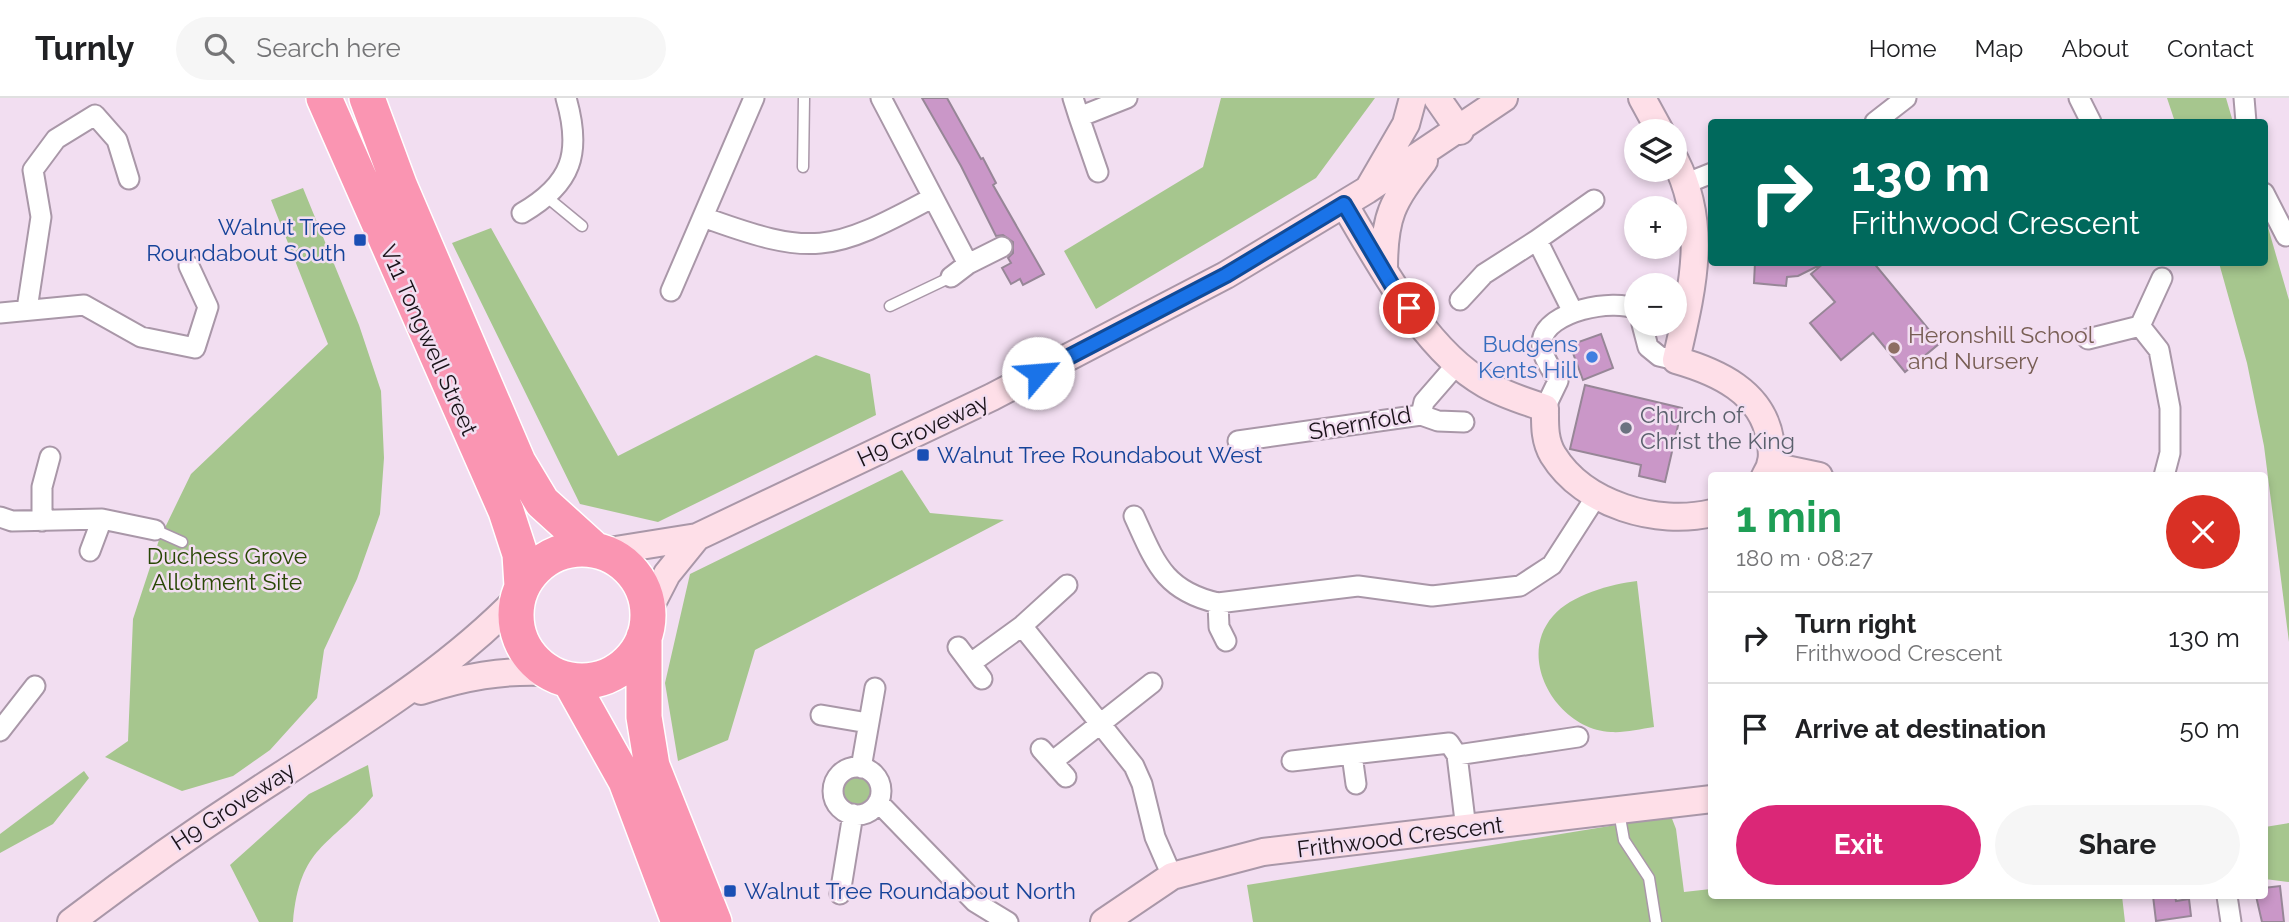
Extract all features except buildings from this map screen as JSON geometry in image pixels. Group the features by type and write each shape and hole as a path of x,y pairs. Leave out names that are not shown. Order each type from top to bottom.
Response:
{"highway":[{"name":"V11 Tongwell Street","path":"324,98 506,511 520,554 520,592"},
{"name":"V11 Tongwell Street","path":"367,98 400,187 518,463 542,502 599,551"},
{"path":"639,774 645,717 646,624 641,586 625,565 599,551 566,551 540,564 520,592 515,619 520,639 531,657 558,676 639,774 661,829 715,922"},
{"path":"558,676 593,680 615,673 633,658 646,624"},
{"path":"661,829 679,922"}],"street":[{"path":"522,213 548,198 570,163 573,124 566,98"},
{"path":"671,291 754,98"},
{"path":"881,98 968,264"},
{"path":"1073,98 1098,172"},
{"path":"1079,117 1127,98"},
{"path":"1367,191 1406,124 1413,98"},
{"path":"1437,98 1460,131"},
{"name":"H9 Groveway","path":"599,551 697,537 992,397 1226,275 1367,191 1460,131 1504,98"},
{"path":"1642,98 1653,119"},
{"path":"1879,119 1906,98"},
{"path":"2079,98 2090,119"},
{"path":"2244,98 2246,119"},
{"path":"27,309 41,217 33,170 55,139 95,115 117,139 129,180"},
{"path":"1384,270 1384,231 1396,197 1436,146"},
{"path":"1687,171 1708,173"},
{"path":"1676,360 1690,304 1695,262 1694,221 1684,182"},
{"path":"703,217 780,243 836,243 865,233 932,198"},
{"path":"1460,300 1483,274 1594,200"},
{"path":"2268,201 2288,240"},
{"path":"1344,204 1393,287 1457,364 1485,384 1545,408"},
{"path":"1537,240 1573,312"},
{"path":"951,278 968,264 1002,247"},
{"path":"0,313 84,305 141,337 195,348 208,307 189,265"},
{"path":"2140,326 2162,278"},
{"path":"1624,303 1573,312 1547,329 1542,341 1544,354 1558,381 1545,408 1545,432 1552,453 1569,476 1597,495 1630,510 1666,516 1693,517 1708,514"},
{"path":"2088,339 2140,326"},
{"path":"2140,326 2159,350 2171,408 2170,453 2165,472"},
{"path":"1645,336 1648,347 1659,356 1709,369 1737,386 1758,407 1768,424 1768,471"},
{"name":"Shernfold","path":"1238,441 1421,415 1424,402 1457,364"},
{"path":"1421,415 1438,421 1464,422"},
{"path":"42,521 42,487 50,457"},
{"path":"1134,516 1172,584 1200,599 1218,603 1358,586 1432,596 1520,586 1552,565 1597,495"},
{"path":"0,517 12,521 102,519 155,530"},
{"path":"90,551 102,519"},
{"name":"H9 Groveway","path":"646,624 667,574 697,537"},
{"path":"958,647 976,671 1067,585"},
{"name":"H9 Groveway","path":"71,922 164,852 401,698 478,639 520,592"},
{"path":"1218,603 1219,627 1226,641"},
{"path":"1022,626 1134,766 1142,784 1155,837 1172,876"},
{"name":"H9 Groveway","path":"401,698 496,672 558,676"},
{"path":"1066,777 1047,755 1101,726 1152,683"},
{"path":"0,731 35,685"},
{"path":"861,768 875,688"},
{"path":"821,715 868,723"},
{"path":"1457,755 1551,731 1578,737"},
{"path":"1292,761 1448,743 1457,755 1466,829"},
{"path":"1352,755 1356,784"},
{"path":"861,768 878,780 878,802 975,902 1008,922"},
{"path":"861,768 840,774 833,787 835,802 853,814 867,812 878,802"},
{"name":"Frithwood Crescent","path":"1104,922 1172,876 1263,852 1708,800"},
{"path":"840,894 853,814"},
{"path":"2227,899 2231,922"}],"lane":[{"path":"803,167 804,98"},
{"path":"548,198 582,226"},
{"path":"890,306 951,278"},
{"path":"155,530 183,542"},
{"path":"1619,811 1624,840 1649,878 1656,922"}],"green space":[{"path":"1221,98 1375,98 1316,178 1096,309 1064,251 1203,167"},
{"path":"2167,98 2226,98 2232,119 2174,119"},
{"name":"Duchess Grove Allotment Site","path":"303,188 359,325 381,391 384,458 380,514 357,579 324,650 317,698 270,750 233,776 182,791 105,757 128,741 133,619 159,540 191,474 328,344 271,200"},
{"path":"2268,227 2289,300 2289,642 2268,472 2247,363 2220,266 2268,266"},
{"path":"491,228 618,456 816,355 870,374 876,415 658,522 580,504 452,243"},
{"path":"902,470 930,513 1004,520 755,650 728,740 678,761 665,683 690,574"},
{"path":"1637,581 1654,727 1616,732 1592,728 1574,719 1559,706 1548,689 1541,671 1539,652 1542,633 1553,616 1570,602 1604,588"},
{"path":"368,765 373,796 310,862 302,877 293,922 259,922 230,865 309,794"},
{"path":"84,771 89,778 53,824 0,853 0,834"},
{"path":"856,775 867,780 872,791 867,802 856,807 845,802 840,791 845,780"},
{"path":"1671,816 1676,829 1684,892 1708,889 1708,899 2122,899 2125,922 1253,922 1247,885"},
{"path":"2289,823 2289,882 2268,879 2268,826"}],"place":[{"name":"Walnut Tree Roundabout South","path":"360,240"},
{"name":"Heronshill School and Nursery","path":"1894,348"},
{"name":"Budgens Kents Hill","path":"1592,357"},
{"name":"Church of Christ the King","path":"1626,428"},
{"name":"Walnut Tree Roundabout West","path":"923,455"},
{"name":"Walnut Tree Roundabout North","path":"730,891"}],"route":[{"path":"1038,373 1226,275 1344,204 1393,287 1409,308"}]}
